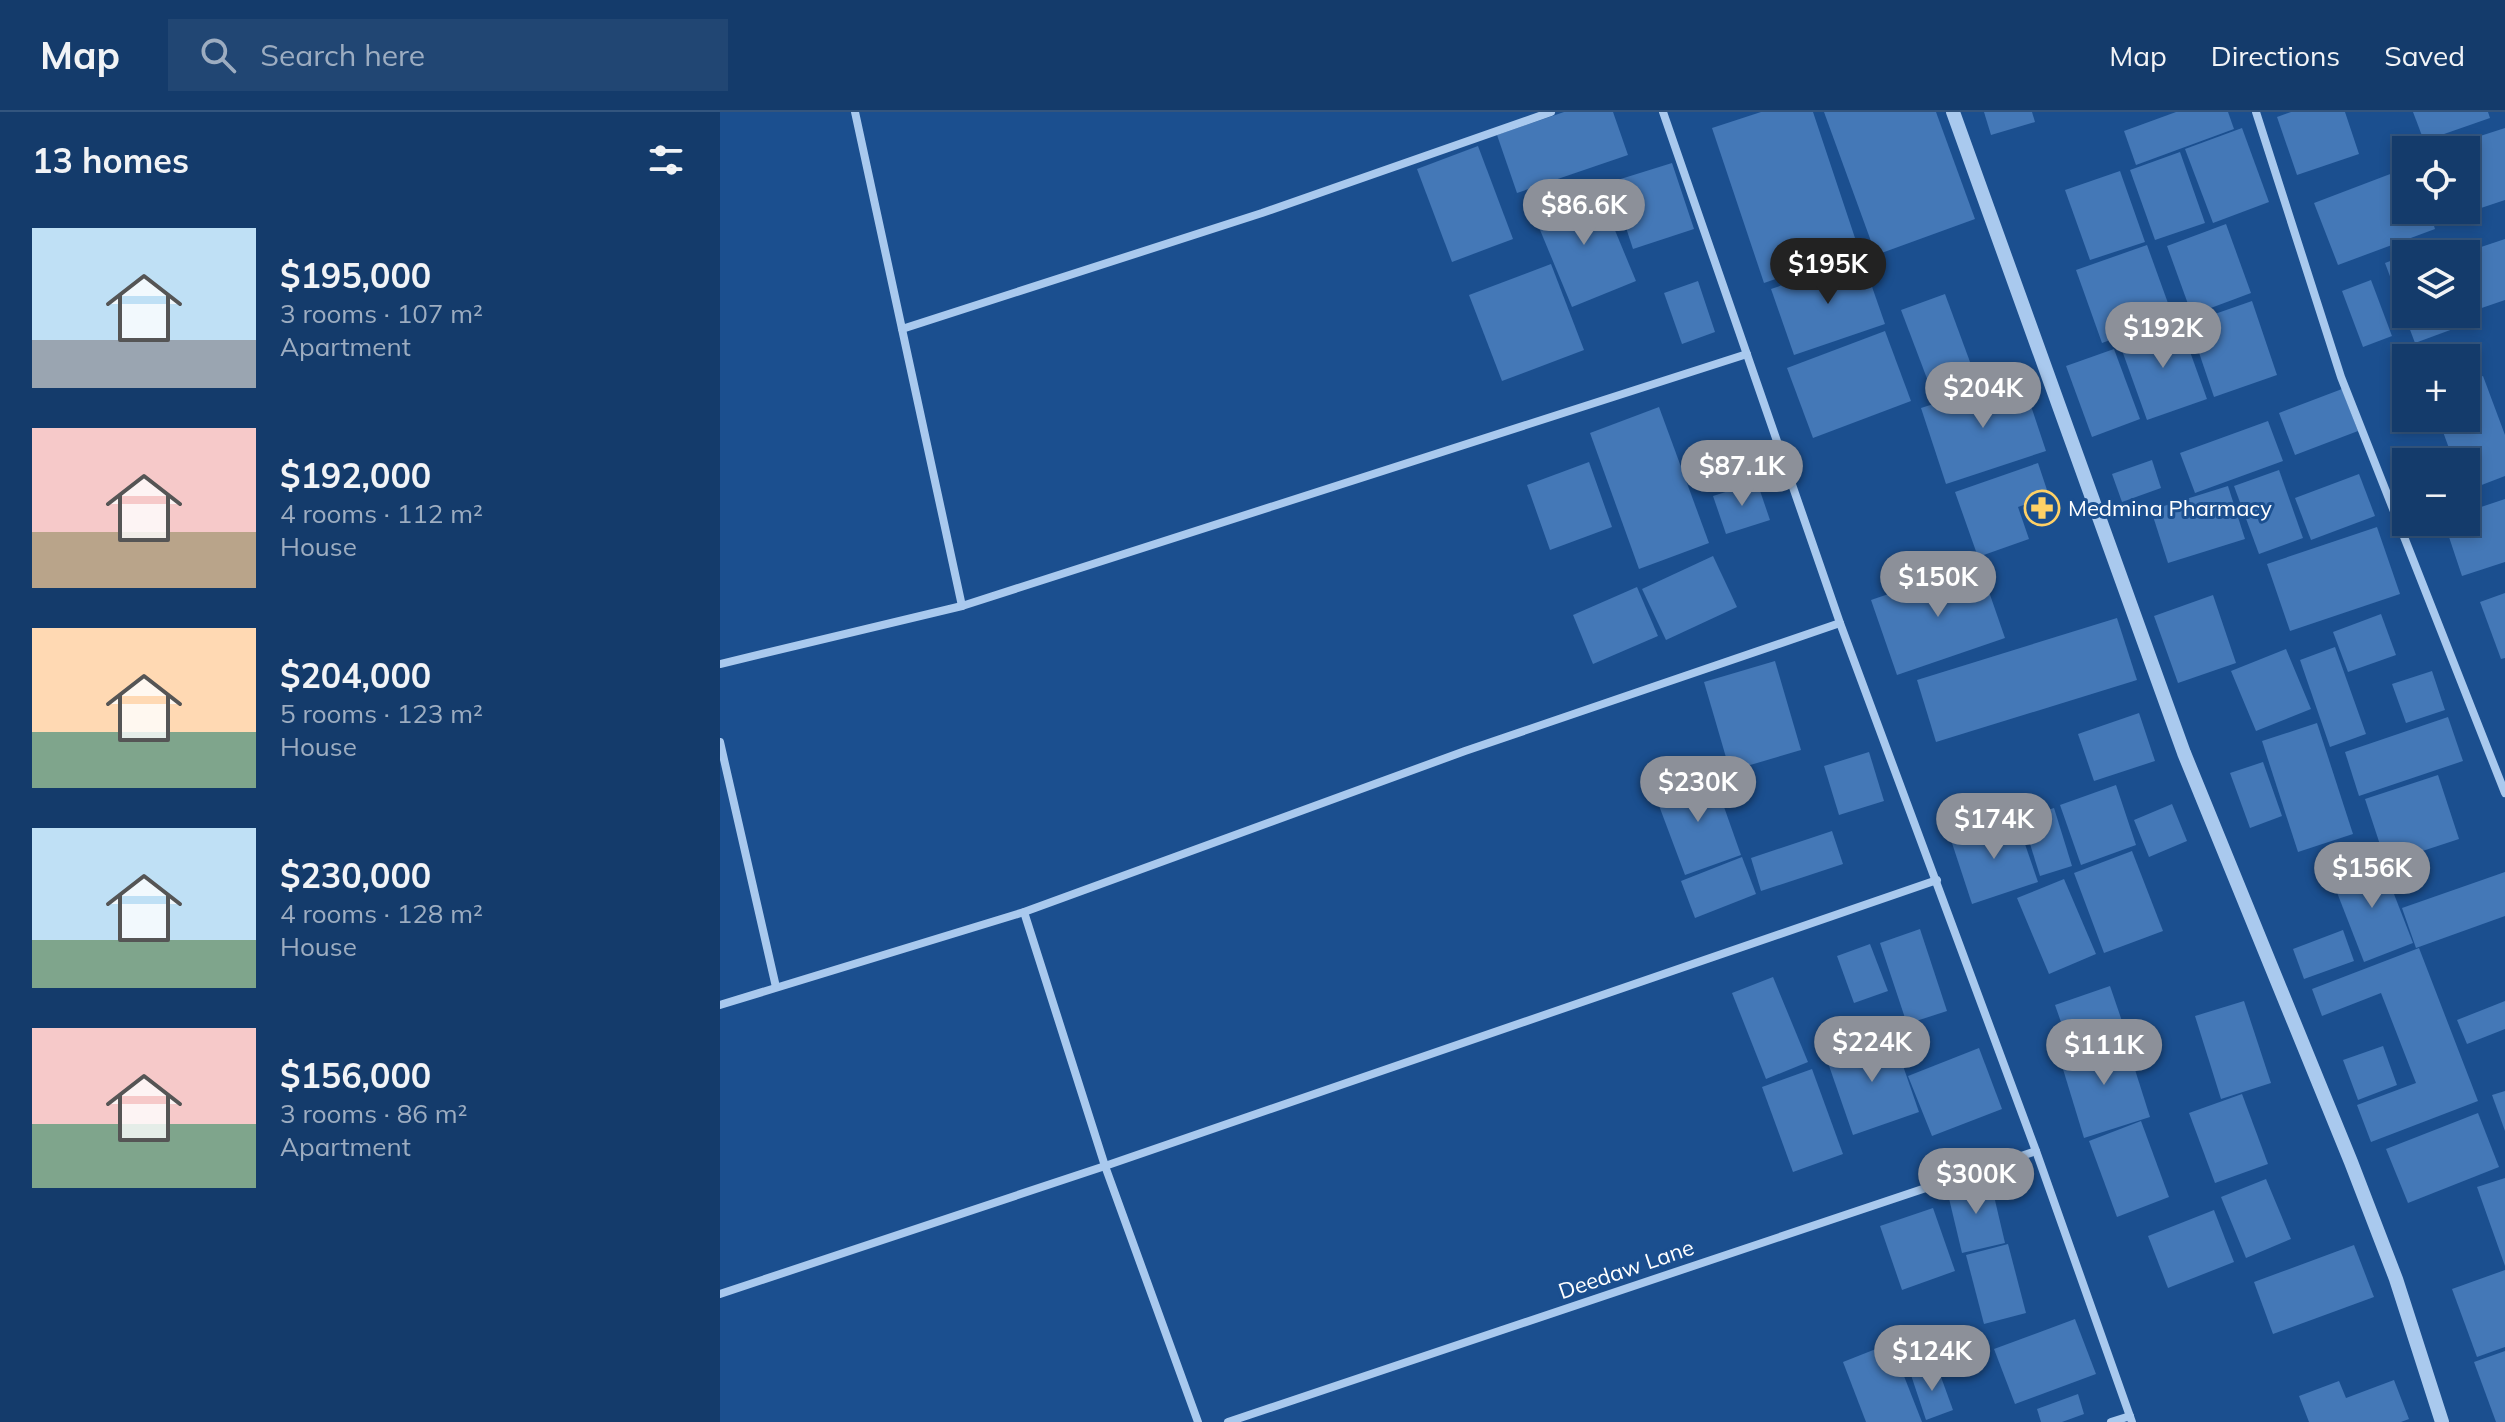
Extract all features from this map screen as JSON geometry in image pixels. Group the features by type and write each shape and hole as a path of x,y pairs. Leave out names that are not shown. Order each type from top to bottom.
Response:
{"street":[{"path":"855,112 962,606"},
{"path":"902,329 1262,213 1551,112"},
{"path":"1663,112 1840,623 1937,880 2131,1419 2111,1422"},
{"path":"1953,112 2178,739 2351,1162 2396,1279 2442,1422"},
{"path":"2256,112 2341,377 2505,793"},
{"path":"720,664 962,606 1747,354"},
{"path":"720,1005 1024,912 1465,751 1840,623"},
{"path":"720,742 776,987"},
{"path":"720,1294 1105,1166 1937,880"},
{"path":"1024,912 1105,1166 1198,1422"},
{"name":"Deedaw Lane","path":"1228,1422 2036,1151"}],"building":[{"path":"1564,112 1613,112 1628,155 1517,193 1497,135"},
{"path":"1761,112 1813,112 1859,250 1764,283 1712,128"},
{"path":"1824,112 1936,112 1975,219 1876,255"},
{"path":"1984,112 2032,112 2035,122 1991,135"},
{"path":"2176,112 2228,112 2234,129 2136,165 2124,131"},
{"path":"2291,112 2345,112 2359,154 2297,175 2277,117"},
{"path":"2413,112 2488,112 2490,118 2438,136 2422,136"},
{"path":"2242,128 2269,202 2213,223 2185,149"},
{"path":"2505,128 2505,200 2480,208 2480,136"},
{"path":"1478,146 1513,239 1452,262 1417,169"},
{"path":"2180,152 2205,223 2155,240 2130,170"},
{"path":"1672,163 1694,229 1633,249 1611,182"},
{"path":"2120,171 2145,242 2090,260 2065,190"},
{"path":"2392,173 2392,224 2433,224 2435,229 2405,240 2392,240 2392,245 2338,265 2314,203"},
{"path":"1597,187 1636,281 1572,307 1533,213"},
{"path":"2226,224 2251,293 2192,315 2167,246"},
{"path":"2505,239 2505,300 2480,309 2480,247"},
{"path":"2147,245 2173,317 2102,343 2076,270"},
{"path":"1862,258 1885,324 1794,355 1771,289"},
{"path":"2392,260 2392,282 2385,263"},
{"path":"1551,264 1584,350 1502,381 1469,295"},
{"path":"2371,280 2392,336 2363,347 2342,291"},
{"path":"1698,281 1715,332 1682,344 1664,293"},
{"path":"1945,294 1977,381 1934,397 1901,310"},
{"path":"2252,301 2277,375 2214,397 2189,323"},
{"path":"2179,321 2207,399 2147,420 2119,342"},
{"path":"2409,328 2456,328 2415,343"},
{"path":"1885,331 1911,401 1813,438 1787,368"},
{"path":"2114,349 2140,419 2092,437 2066,366"},
{"path":"2021,376 2046,451 1946,484 1921,408"},
{"path":"2483,376 2505,435 2505,476 2480,486 2480,448 2449,448 2443,432 2480,432 2480,377"},
{"path":"2342,389 2358,431 2295,455 2279,413"},
{"path":"1659,407 1709,543 1639,569 1590,433"},
{"path":"2268,421 2283,461 2195,493 2180,453"},
{"path":"2152,460 2161,488 2122,502 2112,474"},
{"path":"1589,462 1612,527 1550,550 1527,485"},
{"path":"2038,463 2049,496 2018,507 2029,539 1978,557 1955,492"},
{"path":"2279,470 2303,538 2259,554 2234,486"},
{"path":"2359,474 2375,516 2311,540 2295,498"},
{"path":"1757,482 1770,520 1726,534 1713,496"},
{"path":"2228,486 2245,539 2168,563 2151,510"},
{"path":"2505,499 2505,562 2462,576 2449,536 2480,536 2480,507"},
{"path":"2377,527 2400,594 2290,631 2267,564"},
{"path":"1713,556 1737,607 1666,640 1642,589"},
{"path":"1979,563 2005,638 1897,675 1871,600"},
{"path":"1637,587 1658,636 1593,664 1573,615"},
{"path":"2505,593 2505,658 2501,659 2480,602"},
{"path":"2213,595 2236,663 2178,683 2154,616"},
{"path":"2381,614 2396,655 2348,672 2333,632"},
{"path":"2117,618 2137,680 1936,742 1917,680"},
{"path":"2335,647 2366,734 2330,747 2300,660"},
{"path":"2286,649 2311,709 2256,731 2231,671"},
{"path":"1775,661 1801,750 1730,771 1704,682"},
{"path":"2432,671 2445,710 2406,723 2392,684"},
{"path":"2139,713 2155,761 2094,781 2078,734"},
{"path":"2448,717 2463,761 2359,796 2345,752"},
{"path":"2317,723 2353,834 2298,852 2262,741"},
{"path":"1869,752 1884,801 1839,815 1824,766"},
{"path":"2263,762 2282,816 2250,828 2230,773"},
{"path":"1712,773 1741,855 1685,875 1655,795"},
{"path":"2438,775 2459,839 2386,863 2365,799"},
{"path":"2116,785 2136,845 2081,865 2060,805"},
{"path":"2172,804 2187,841 2149,857 2134,820"},
{"path":"2054,808 2072,866 2040,876 2022,818"},
{"path":"2016,818 2038,882 1972,904 1951,840"},
{"path":"1832,831 1843,864 1761,891 1751,858"},
{"path":"2132,851 2163,931 2104,953 2074,873"},
{"path":"1742,857 1756,894 1695,918 1681,881"},
{"path":"2380,858 2413,943 2364,962 2331,877"},
{"path":"2505,872 2505,916 2416,948 2402,908"},
{"path":"2064,879 2096,954 2049,974 2017,898"},
{"path":"1920,929 1947,1011 1907,1024 1880,943"},
{"path":"2343,930 2354,961 2304,979 2293,949"},
{"path":"1870,944 1888,991 1854,1003 1837,956"},
{"path":"2419,948 2478,1101 2371,1142 2357,1105 2416,1083 2381,993 2322,1016 2312,989"},
{"path":"1773,977 1808,1062 1766,1079 1732,993"},
{"path":"2110,986 2124,1027 2069,1045 2055,1005"},
{"path":"2244,1001 2271,1083 2221,1099 2195,1016"},
{"path":"2505,1001 2505,1029 2467,1044 2457,1020"},
{"path":"1892,1034 1919,1112 1853,1135 1826,1057"},
{"path":"2124,1035 2150,1117 2084,1138 2059,1056"},
{"path":"2383,1046 2397,1085 2358,1100 2343,1060"},
{"path":"1979,1048 2002,1109 1932,1136 1908,1076"},
{"path":"1812,1069 1843,1154 1793,1172 1762,1087"},
{"path":"2505,1091 2505,1131 2492,1095"},
{"path":"2242,1094 2268,1164 2215,1183 2189,1113"},
{"path":"2478,1113 2499,1167 2408,1203 2386,1149"},
{"path":"2141,1121 2169,1197 2117,1217 2089,1141"},
{"path":"2505,1178 2505,1266 2477,1187"},
{"path":"1990,1179 2005,1243 1962,1253 1947,1190"},
{"path":"2266,1179 2291,1239 2246,1258 2221,1197"},
{"path":"1933,1208 1955,1271 1902,1290 1880,1226"},
{"path":"2214,1210 2234,1262 2168,1288 2148,1236"},
{"path":"2008,1244 2026,1313 1984,1324 1966,1255"},
{"path":"2354,1245 2374,1297 2273,1334 2254,1282"},
{"path":"2505,1270 2505,1347 2477,1357 2452,1289"},
{"path":"2075,1319 2096,1374 2015,1404 1994,1349"},
{"path":"1891,1343 1922,1422 1866,1422 1843,1362"},
{"path":"2505,1351 2505,1422 2496,1422 2474,1362"},
{"path":"1937,1366 1953,1410 1926,1420 1911,1375"},
{"path":"2394,1380 2409,1419 2401,1422 2309,1422 2299,1396 2339,1381 2346,1398"},
{"path":"2078,1394 2084,1414 2062,1422 2041,1422 2037,1409"}],"place":[{"name":"Medmina Pharmacy","path":"2042,508"}]}
